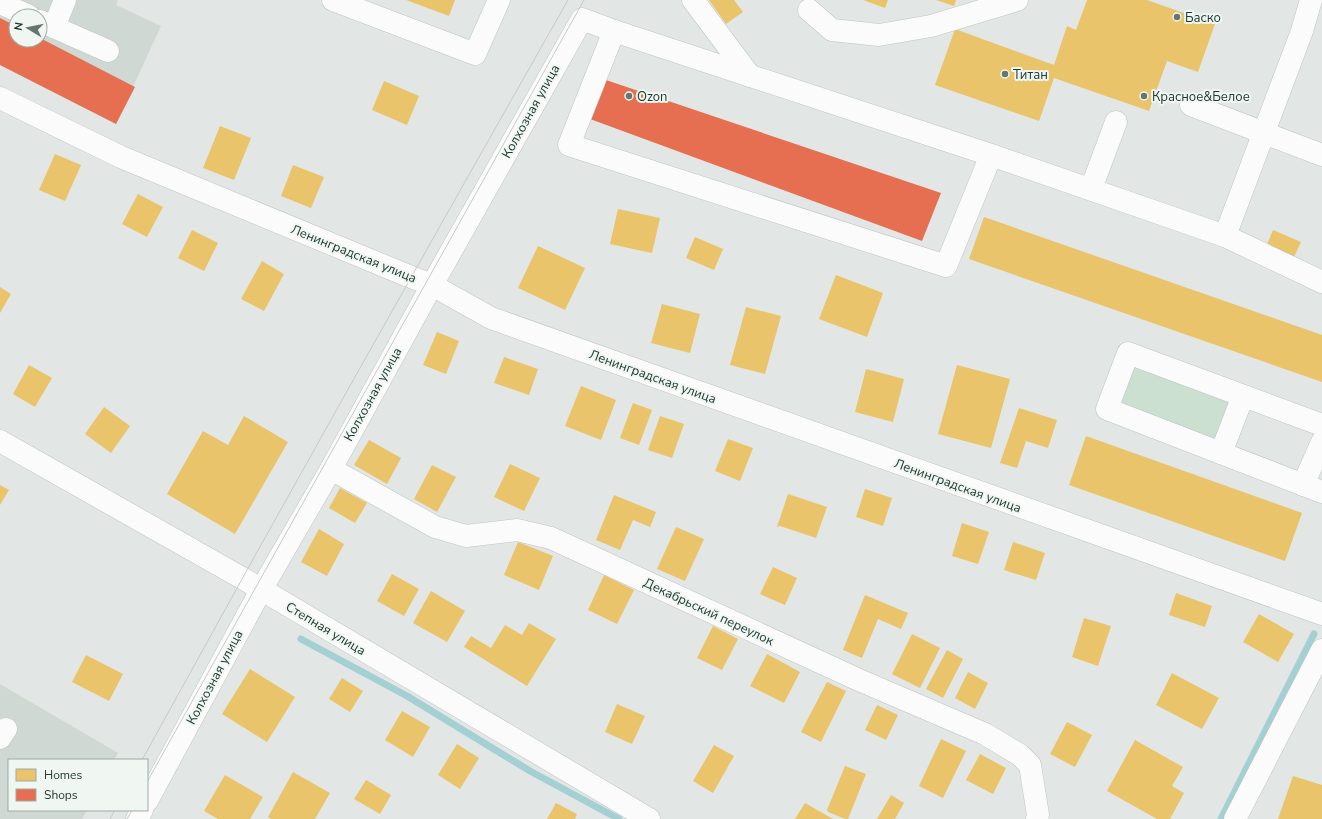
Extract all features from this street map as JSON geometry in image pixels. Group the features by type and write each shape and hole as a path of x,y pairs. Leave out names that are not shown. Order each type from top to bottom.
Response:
{"street":[{"path":"48,23 65,0"},
{"path":"333,0 475,54 499,0"},
{"path":"693,0 750,76"},
{"path":"809,10 832,30 879,35 931,26 1017,0"},
{"path":"1225,236 1302,31 1311,0"},
{"path":"0,3 11,8"},
{"name":"Колхозная улица","path":"148,799 261,590 331,469 432,284 582,19 614,31"},
{"path":"48,24 108,51"},
{"path":"991,155 946,266 569,145 614,31 991,155 1225,236 1322,282"},
{"name":"Ленинградская улица","path":"0,98 121,158 403,274 432,284 491,318 1322,614"},
{"path":"1192,105 1322,155"},
{"path":"1091,189 1116,122"},
{"path":"1322,425 1128,353 1108,409 1312,488 1322,442"},
{"path":"1221,453 1243,396"},
{"name":"Степная улица","path":"0,441 261,590 649,819"},
{"name":"Декабрьский переулок","path":"331,469 435,527 466,536 517,530 551,538 859,680 985,734 1020,754 1030,765 1038,819"},
{"path":"1235,819 1322,650"}],"shaded area":[{"path":"0,0 118,0 116,5 161,26 116,124 0,65"},
{"path":"0,684 118,753 115,759 8,759 8,811 86,811 82,819 0,819"}],"green space":[{"path":"1131,365 1230,402 1216,440 1117,402"}],"building: Homes":[{"path":"406,0 455,0 449,16"},
{"path":"709,0 734,0 743,12 726,24"},
{"path":"863,0 888,0 885,8"},
{"path":"936,0 956,0 954,6"},
{"path":"1087,0 1147,0 1215,24 1198,72 1167,61 1149,111 1054,78 1039,121 935,85 955,29 1054,65 1067,26 1076,30"},
{"path":"384,81 419,96 407,125 372,110"},
{"path":"220,126 251,138 234,180 203,168"},
{"path":"55,154 81,165 65,201 39,190"},
{"path":"293,165 324,177 311,208 281,196"},
{"path":"138,194 163,207 147,237 122,224"},
{"path":"618,209 660,218 652,253 610,244"},
{"path":"984,217 1322,335 1322,382 969,259"},
{"path":"192,230 218,243 204,271 178,258"},
{"path":"1273,230 1301,242 1293,259 1266,247"},
{"path":"695,237 723,249 714,270 686,258"},
{"path":"538,246 585,268 565,310 518,288"},
{"path":"262,261 284,274 264,311 241,299"},
{"path":"836,275 883,293 867,337 819,319"},
{"path":"0,287 11,294 0,313"},
{"path":"662,304 700,314 690,353 651,343"},
{"path":"746,307 781,316 765,374 730,365"},
{"path":"437,332 459,341 446,374 423,365"},
{"path":"504,357 538,369 529,395 494,383"},
{"path":"29,365 52,378 35,407 13,394"},
{"path":"957,365 1010,379 991,448 938,434"},
{"path":"866,369 904,379 893,422 855,412"},
{"path":"581,386 616,400 601,440 565,426"},
{"path":"633,403 652,410 639,445 620,438"},
{"path":"104,407 130,426 111,453 85,434"},
{"path":"1019,408 1057,420 1048,448 1026,441 1017,468 1000,463"},
{"path":"244,416 288,442 235,534 167,494 203,431 228,445"},
{"path":"660,416 684,424 672,458 648,450"},
{"path":"1086,436 1302,513 1285,561 1069,485"},
{"path":"728,439 753,448 740,481 715,471"},
{"path":"369,440 401,458 387,484 354,465"},
{"path":"510,464 540,478 524,511 494,497"},
{"path":"432,465 456,477 437,512 414,499"},
{"path":"0,485 9,490 0,505"},
{"path":"340,488 367,503 355,523 329,508"},
{"path":"865,489 892,498 883,526 856,517"},
{"path":"788,494 827,507 816,538 780,526 777,527"},
{"path":"614,495 656,512 650,527 633,520 620,550 596,540"},
{"path":"962,523 989,532 978,564 952,556"},
{"path":"676,527 704,539 685,581 657,569"},
{"path":"319,529 344,544 327,576 301,562"},
{"path":"518,542 553,556 539,590 504,575"},
{"path":"1013,542 1045,553 1036,580 1004,570"},
{"path":"773,567 797,578 785,605 760,594"},
{"path":"392,574 419,589 404,616 377,601"},
{"path":"604,575 634,590 617,624 588,610"},
{"path":"431,591 465,611 447,642 413,623"},
{"path":"1176,593 1212,606 1205,627 1169,615"},
{"path":"865,595 908,613 901,629 878,619 862,658 843,650"},
{"path":"1259,614 1294,634 1278,662 1243,642"},
{"path":"1084,618 1111,626 1098,666 1072,657"},
{"path":"529,623 556,639 527,686 464,647 471,636 491,648 505,625 522,635"},
{"path":"713,626 738,639 722,670 697,658"},
{"path":"912,634 940,648 920,688 892,674"},
{"path":"947,650 963,659 943,698 926,689"},
{"path":"767,654 800,672 784,703 750,686"},
{"path":"86,655 123,674 109,701 72,682"},
{"path":"250,669 295,697 267,742 222,714"},
{"path":"968,672 988,683 975,709 955,698"},
{"path":"1172,673 1219,698 1202,729 1156,705"},
{"path":"342,678 363,691 350,712 329,699"},
{"path":"827,682 846,691 821,742 801,732"},
{"path":"617,704 645,716 632,744 605,732"},
{"path":"877,705 898,715 886,740 865,730"},
{"path":"402,711 430,727 413,757 385,740"},
{"path":"1067,722 1092,735 1075,767 1050,754"},
{"path":"941,739 966,751 943,798 919,786"},
{"path":"1135,740 1183,767 1172,786 1184,793 1170,819 1157,819 1107,791"},
{"path":"457,744 479,758 460,789 438,775"},
{"path":"714,745 734,756 713,793 693,781"},
{"path":"980,754 1006,768 993,794 966,780"},
{"path":"845,766 866,774 848,819 828,812 827,810"},
{"path":"293,772 330,793 315,819 271,819 268,817"},
{"path":"225,775 263,797 250,819 218,819 204,811"},
{"path":"1293,776 1322,785 1322,819 1278,819"},
{"path":"366,780 391,795 380,814 354,799"},
{"path":"891,795 904,803 895,819 877,819"},
{"path":"556,803 577,814 575,819 547,819"},
{"path":"805,803 833,819 795,819"}],"building: Shops":[{"path":"0,18 8,22 8,48 48,48 48,42 135,87 116,124 0,65"},
{"path":"603,79 941,193 922,241 590,119"}],"waterway":[{"path":"1221,819 1314,634"},
{"path":"301,639 407,696 530,771 619,819"}],"tram line":[{"path":"143,759 354,379 568,0"},
{"path":"148,780 584,0"},
{"path":"110,819 114,811"},
{"path":"127,819 131,811"}],"place":[{"name":"Баско","path":"1177,17"},
{"name":"Титан","path":"1005,74"},
{"name":"Ozon","path":"629,96"},
{"name":"Красное&Белое","path":"1144,96"}]}
